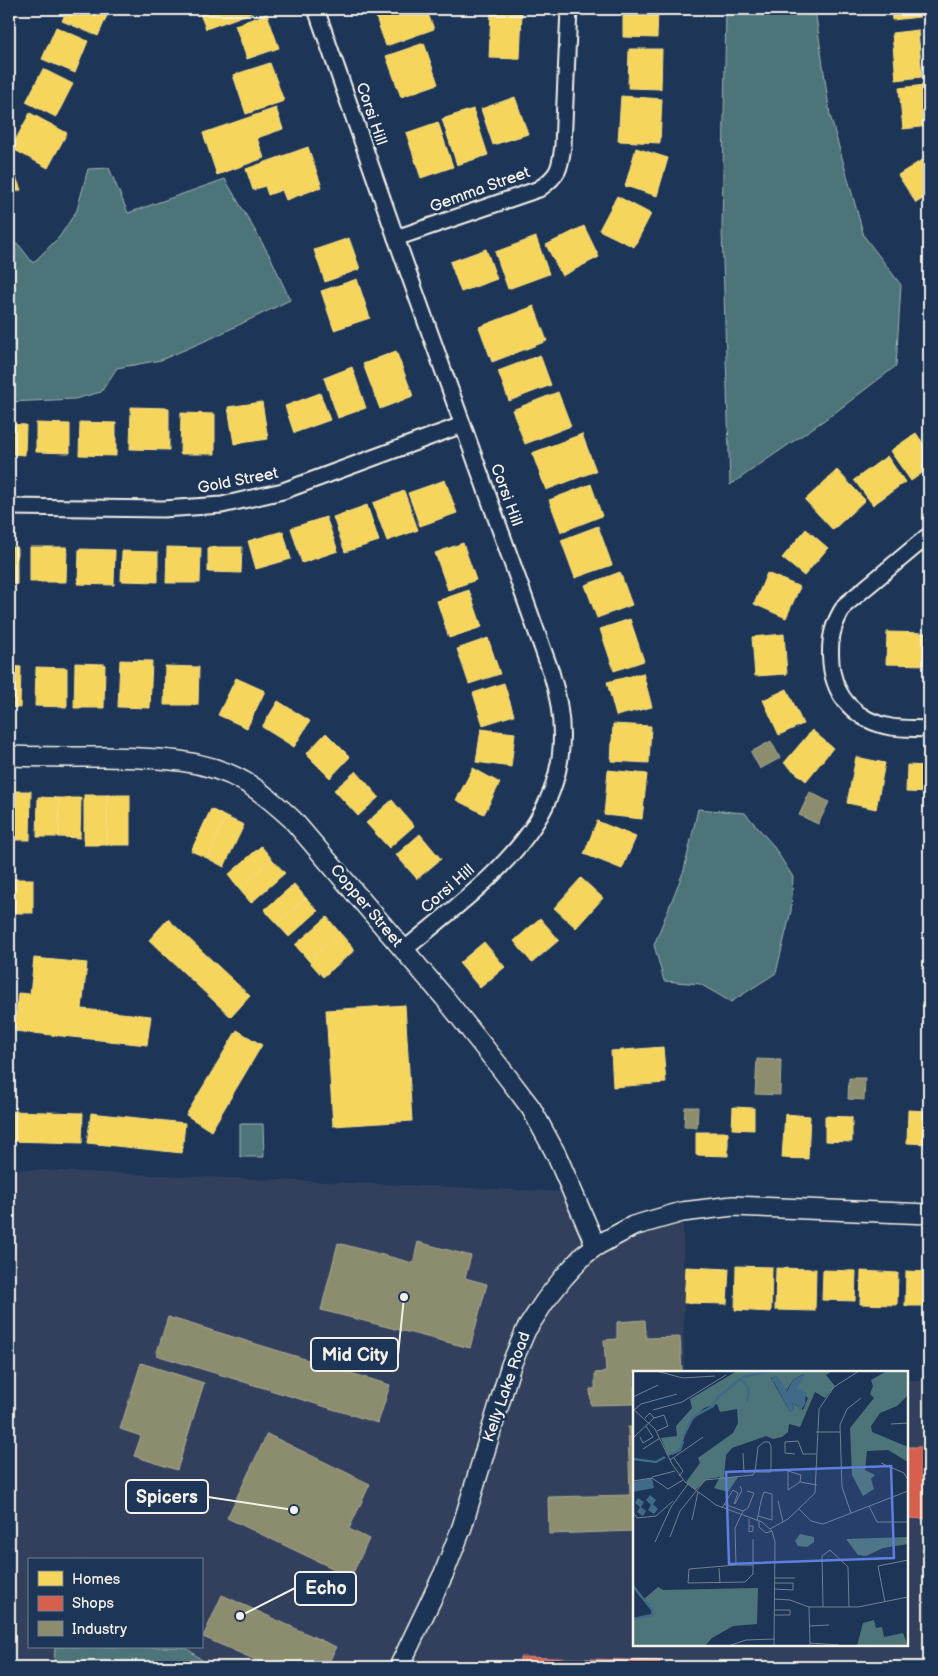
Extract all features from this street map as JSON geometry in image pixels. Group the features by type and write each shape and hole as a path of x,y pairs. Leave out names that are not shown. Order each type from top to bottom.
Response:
{"street":[{"name":"Corsi Hill","path":"316,9 462,425 552,672 560,708 562,744 556,777 550,796 529,834 499,869 404,950"},
{"name":"Gemma Street","path":"396,238 539,189 551,180 560,167 563,146 569,9"},
{"name":"Gold Street","path":"9,508 163,509 222,505 283,492 462,425"},
{"path":"929,535 845,605 836,618 830,650 832,671 837,690 844,702 856,713 869,720 892,727 929,729"},
{"name":"Copper Street","path":"9,756 165,759 189,762 217,770 244,782 280,808 292,819 404,950 531,1108 556,1154 596,1246"},
{"name":"Kelly Lake Road","path":"399,1667 444,1573 462,1527 511,1365 526,1330 545,1301 584,1256 596,1246 633,1226 682,1212 733,1206 929,1214"}],"shaded area":[{"path":"9,1169 570,1192 596,1248 683,1213 684,1371 633,1371 633,1646 908,1646 908,1380 929,1381 929,1667 211,1667 186,1648 202,1648 202,1558 61,1557 28,1558 28,1648 55,1648 54,1667 9,1667"}],"green space":[{"path":"726,9 815,9 830,115 864,236 901,285 896,366 833,414 730,485 722,228"},
{"path":"109,168 128,213 225,179 271,258 290,300 212,338 161,360 117,368 101,392 75,399 9,402 9,242 19,245 33,263 60,236 77,210 88,169"},
{"path":"698,809 745,813 772,844 793,877 791,911 776,973 731,1002 700,984 664,981 654,945 684,870"},
{"path":"240,1124 263,1124 264,1157 240,1157"},
{"path":"55,1648 186,1648 211,1667 54,1667"}],"building: Homes":[{"path":"67,9 110,9 98,36 62,21"},
{"path":"198,9 262,9 206,29"},
{"path":"373,9 426,9 434,29 386,46"},
{"path":"623,9 658,9 657,38 623,37"},
{"path":"891,9 919,9 920,17 892,20"},
{"path":"491,11 522,12 520,59 489,58"},
{"path":"267,14 279,48 247,59 235,25"},
{"path":"56,27 88,41 75,73 42,59"},
{"path":"918,30 922,77 896,80 892,33"},
{"path":"424,43 438,84 401,97 386,56"},
{"path":"629,49 662,49 661,89 628,88"},
{"path":"270,63 284,101 246,114 233,75"},
{"path":"43,69 73,84 56,117 26,102"},
{"path":"925,85 929,126 903,129 899,88"},
{"path":"621,96 662,99 660,143 618,141"},
{"path":"515,97 528,134 493,145 481,109"},
{"path":"276,108 283,129 257,138 264,158 217,175 203,133"},
{"path":"473,109 488,155 457,165 442,119"},
{"path":"30,113 67,133 48,168 11,148"},
{"path":"438,122 453,167 421,178 406,133"},
{"path":"308,147 322,187 286,200 282,190 268,195 265,186 253,190 246,169"},
{"path":"636,148 668,158 657,196 625,186"},
{"path":"9,159 21,190 9,194"},
{"path":"922,160 929,171 929,195 916,203 898,175"},
{"path":"617,196 651,214 634,247 599,230"},
{"path":"584,226 599,257 562,276 546,245"},
{"path":"536,237 549,274 508,289 495,252"},
{"path":"349,238 360,269 325,282 314,250"},
{"path":"486,249 497,279 461,292 450,262"},
{"path":"357,279 370,318 334,330 321,291"},
{"path":"534,306 547,341 492,362 479,327"},
{"path":"396,351 413,396 380,409 363,364"},
{"path":"540,355 551,385 509,401 498,371"},
{"path":"352,367 366,408 338,418 324,378"},
{"path":"558,392 571,426 525,444 512,410"},
{"path":"320,393 330,420 294,433 285,406"},
{"path":"262,402 268,439 234,444 228,407"},
{"path":"131,407 169,408 169,450 130,449"},
{"path":"181,413 215,414 215,454 180,454"},
{"path":"80,422 116,423 116,456 79,455"},
{"path":"36,423 70,424 70,453 36,452"},
{"path":"9,424 26,425 25,455 9,454"},
{"path":"916,433 929,452 929,468 911,481 890,451"},
{"path":"582,434 596,471 546,490 532,453"},
{"path":"887,456 905,482 873,505 854,480"},
{"path":"837,470 865,500 833,530 805,500"},
{"path":"445,480 457,513 420,526 408,493"},
{"path":"591,484 602,516 561,532 549,500"},
{"path":"404,491 418,530 387,541 373,503"},
{"path":"367,505 379,541 345,552 333,517"},
{"path":"326,517 338,551 302,563 291,528"},
{"path":"598,526 612,565 575,578 561,540"},
{"path":"806,529 828,548 804,576 782,558"},
{"path":"283,531 291,559 256,569 248,541"},
{"path":"463,543 476,580 448,590 435,553"},
{"path":"9,547 17,547 17,584 9,584"},
{"path":"30,547 67,547 66,582 30,582"},
{"path":"167,547 201,548 200,583 166,583"},
{"path":"208,547 242,547 241,573 208,572"},
{"path":"79,549 115,550 114,585 78,584"},
{"path":"122,551 158,552 158,582 121,581"},
{"path":"620,572 632,605 597,618 585,585"},
{"path":"767,573 800,587 786,618 754,604"},
{"path":"469,590 482,627 449,638 437,601"},
{"path":"630,619 644,661 614,671 600,629"},
{"path":"887,632 929,633 928,665 886,664"},
{"path":"784,634 787,674 755,676 752,637"},
{"path":"488,638 500,674 469,684 457,649"},
{"path":"120,660 152,661 150,708 118,707"},
{"path":"75,663 105,664 104,708 74,708"},
{"path":"9,666 21,667 20,708 9,707"},
{"path":"165,666 199,667 198,705 164,705"},
{"path":"36,667 67,668 67,707 35,706"},
{"path":"643,673 652,707 616,716 607,682"},
{"path":"236,678 265,691 247,728 218,715"},
{"path":"504,683 514,715 483,725 473,693"},
{"path":"787,689 803,724 779,735 763,700"},
{"path":"278,701 310,721 294,747 262,727"},
{"path":"613,724 651,726 649,763 611,761"},
{"path":"481,729 515,733 511,767 476,762"},
{"path":"812,730 833,748 806,781 784,763"},
{"path":"326,733 350,757 330,778 306,754"},
{"path":"856,757 885,763 876,809 847,803"},
{"path":"907,765 929,766 929,793 906,792"},
{"path":"473,768 500,783 484,814 456,800"},
{"path":"608,770 647,774 642,819 604,815"},
{"path":"356,771 379,797 358,816 334,790"},
{"path":"9,791 31,791 30,840 9,840"},
{"path":"84,795 107,795 107,845 84,845"},
{"path":"107,795 130,795 130,845 107,845"},
{"path":"38,797 59,798 59,837 37,837"},
{"path":"59,798 81,798 80,838 59,837"},
{"path":"392,800 414,826 389,848 366,823"},
{"path":"211,809 226,817 207,858 191,851"},
{"path":"226,817 244,825 224,867 207,858"},
{"path":"597,821 636,837 622,869 584,854"},
{"path":"420,834 441,859 417,879 396,855"},
{"path":"261,846 272,859 239,889 228,875"},
{"path":"272,859 285,873 251,903 239,889"},
{"path":"581,878 603,898 576,928 554,908"},
{"path":"9,879 33,879 33,913 9,913"},
{"path":"294,884 306,898 277,924 264,910"},
{"path":"306,898 318,911 289,937 277,924"},
{"path":"327,917 340,933 308,960 295,945"},
{"path":"540,918 559,940 532,963 514,941"},
{"path":"168,919 250,996 231,1017 149,940"},
{"path":"340,933 355,950 323,977 308,960"},
{"path":"484,942 505,967 480,988 459,963"},
{"path":"34,958 87,963 82,1009 151,1016 147,1045 14,1031 18,993 30,994"},
{"path":"405,1005 412,1121 333,1126 326,1010"},
{"path":"237,1030 262,1045 211,1131 186,1115"},
{"path":"663,1047 666,1083 613,1087 611,1051"},
{"path":"733,1107 754,1108 754,1130 732,1129"},
{"path":"908,1110 929,1111 929,1144 907,1143"},
{"path":"9,1111 83,1113 82,1143 9,1141"},
{"path":"91,1113 185,1123 182,1153 87,1143"},
{"path":"785,1114 810,1116 808,1159 782,1158"},
{"path":"825,1116 852,1117 852,1142 825,1141"},
{"path":"696,1132 728,1132 728,1156 696,1155"},
{"path":"736,1266 772,1267 771,1312 735,1310"},
{"path":"686,1267 729,1269 727,1304 684,1303"},
{"path":"776,1268 816,1269 815,1311 775,1310"},
{"path":"823,1270 856,1271 855,1301 822,1300"},
{"path":"861,1271 898,1273 897,1305 860,1304"},
{"path":"906,1271 929,1272 929,1306 905,1306"}],"building: Shops":[{"path":"908,1447 929,1447 929,1519 908,1518"},
{"path":"520,1657 660,1661 660,1667 520,1667"}],"building: Industry":[{"path":"771,741 780,758 760,769 751,752"},
{"path":"810,792 829,802 818,824 799,815"},
{"path":"757,1059 781,1060 780,1095 755,1094"},
{"path":"849,1078 865,1078 864,1100 848,1099"},
{"path":"685,1107 698,1107 697,1128 684,1127"},
{"path":"418,1242 471,1256 465,1278 487,1284 470,1348 321,1310 338,1243 413,1263"},
{"path":"168,1317 390,1385 378,1423 156,1355"},
{"path":"645,1320 646,1338 680,1337 682,1371 633,1371 633,1404 591,1405 590,1389 595,1389 595,1373 606,1372 604,1340 617,1339 617,1322"},
{"path":"141,1363 204,1383 177,1470 134,1456 141,1436 120,1429"},
{"path":"628,1427 633,1427 633,1531 549,1534 548,1497 630,1495"},
{"path":"267,1434 370,1484 349,1529 369,1539 351,1577 227,1518"},
{"path":"222,1595 336,1647 327,1667 272,1667 203,1637"},
{"path":"688,1663 775,1666 775,1667 688,1667"}],"place":[{"name":"Mid City","path":"404,1297"},
{"name":"Spicers","path":"294,1510"},
{"name":"Echo","path":"240,1616"}]}
